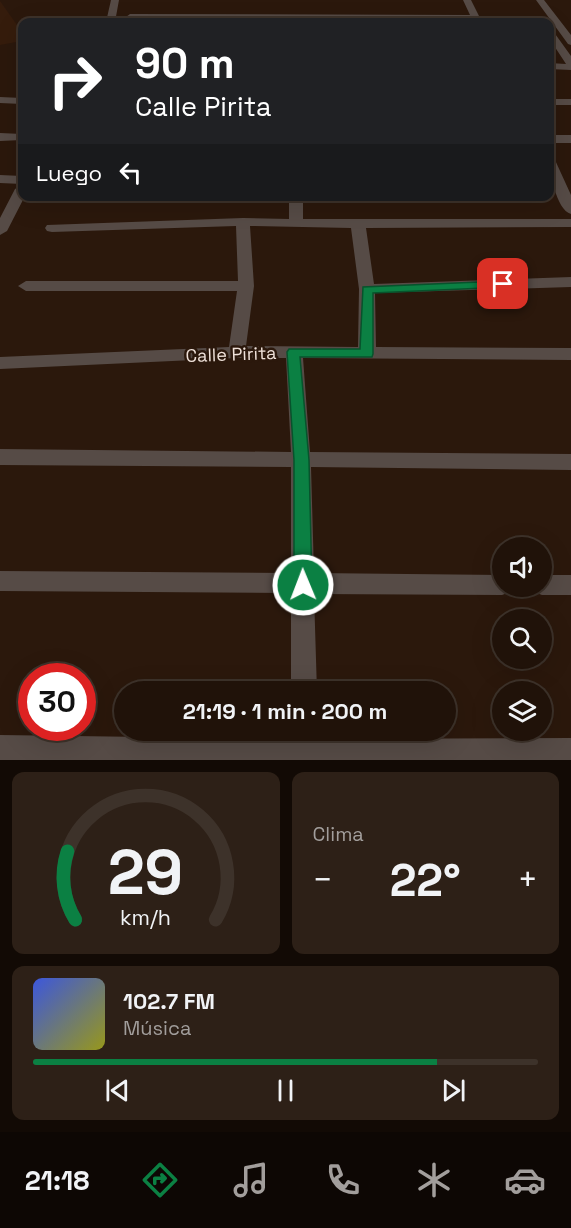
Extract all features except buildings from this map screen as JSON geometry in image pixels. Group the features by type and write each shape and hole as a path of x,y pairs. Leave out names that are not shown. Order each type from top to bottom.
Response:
{"street":[{"path":"111,18 115,0"},
{"path":"466,0 476,18"},
{"path":"540,0 554,18"},
{"path":"533,8 548,10"},
{"path":"130,17 264,13 287,18"},
{"path":"307,18 335,13 436,18"},
{"path":"554,18 571,42"},
{"path":"554,39 571,65"},
{"path":"554,66 571,65"},
{"path":"1,102 13,88"},
{"path":"554,95 571,95"},
{"path":"1,102 18,101"},
{"path":"554,102 571,102"},
{"path":"0,137 18,137"},
{"path":"554,139 571,139"},
{"path":"0,179 18,180"},
{"path":"554,181 571,210"},
{"path":"0,230 18,196"},
{"path":"296,201 296,222"},
{"path":"237,352 246,286 243,222"},
{"path":"52,228 243,222 571,223"},
{"path":"358,224 367,289 367,354"},
{"path":"367,289 571,282"},
{"path":"26,285 246,286"},
{"name":"Calle Pirita","path":"0,363 237,352 571,354"},
{"path":"294,352 301,460 304,681"},
{"path":"0,457 571,462"},
{"path":"0,581 492,585"},
{"path":"552,585 571,585"},
{"path":"0,749 305,742 571,752"}],"shaded area":[{"path":"0,1 18,26 18,42 0,45"}],"route":[{"path":"303,585 301,460 294,352 367,354 367,289 503,284"}]}
